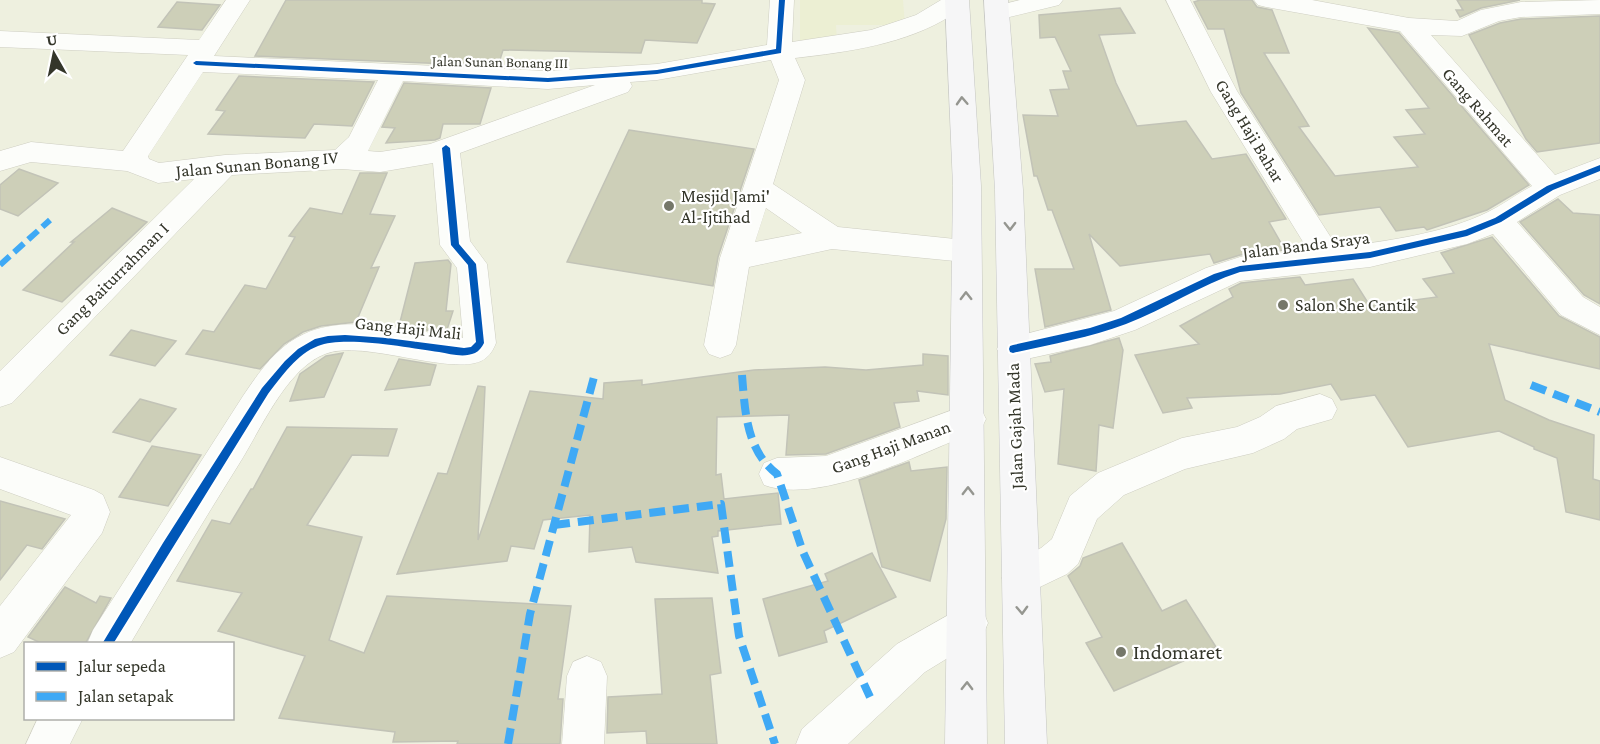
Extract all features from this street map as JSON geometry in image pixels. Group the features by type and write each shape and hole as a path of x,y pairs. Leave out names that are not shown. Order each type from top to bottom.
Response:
{"main road":[{"path":"957,0 967,186 965,251 969,419 966,744"},
{"name":"Jalan Gajah Mada","path":"996,7 1009,190 1012,349 1026,744"},
{"path":"967,186 1009,190"}],"street":[{"path":"139,151 238,0"},
{"path":"720,345 735,258 792,80 780,40 783,0"},
{"name":"Jalan Sunan Bonang III","path":"0,39 394,74 548,80 657,72 780,40 823,48 891,32 926,20 957,0"},
{"path":"996,7 1052,0"},
{"name":"Gang Haji Bahar","path":"1178,0 1224,92 1329,259"},
{"path":"1266,0 1393,16 1462,29 1485,17 1503,12 1548,7 1600,7"},
{"name":"Gang Rahmat","path":"1393,16 1550,188"},
{"path":"342,159 380,162 446,148 657,72"},
{"name":"Jalan Sunan Bonang IV","path":"0,161 31,152 139,151 146,170 158,173 225,165 342,159 360,143 394,74"},
{"name":"Gang Haji Mali","path":"109,642 186,516 270,386 294,357 316,342 339,337 464,352 478,347 480,343 472,264 455,245 446,148"},
{"name":"Gang Baiturrahman I","path":"0,393 225,165"},
{"name":"Jalan Banda Sraya","path":"1012,349 1090,332 1124,321 1217,276 1240,269 1412,248 1467,233 1498,220 1550,188 1600,168"},
{"path":"758,188 832,238"},
{"path":"1498,220 1572,306 1600,322"},
{"path":"735,258 832,238 965,251"},
{"path":"1021,578 1054,561 1065,551 1083,508 1093,496 1111,484 1182,453 1241,442 1272,428 1288,416 1320,410"},
{"name":"Gang Haji Manan","path":"777,474 826,472 875,456 969,419"},
{"path":"0,473 81,502 90,507 92,512 89,521 0,638"},
{"path":"817,744 911,658 968,623"},
{"path":"583,744 587,676"},
{"path":"47,744 61,720"}],"shaded area":[{"path":"800,0 903,0 905,25 836,25 837,43 800,43"}],"building":[{"path":"286,0 702,0 702,3 715,4 697,43 645,40 641,53 503,50 498,66 255,56"},
{"path":"1252,0 1257,7 1272,10 1289,53 1264,53 1309,126 1299,127 1335,176 1418,167 1394,137 1425,134 1406,110 1429,108 1368,28 1399,33 1529,185 1487,210 1427,230 1424,227 1396,231 1380,207 1319,215 1241,93 1224,29 1208,29 1194,2"},
{"path":"1457,0 1520,0 1481,8 1460,17 1456,10 1463,10"},
{"path":"177,2 220,5 202,30 158,27"},
{"path":"1120,8 1135,33 1099,35 1116,83 1137,126 1186,121 1212,159 1246,154 1286,219 1269,222 1285,250 1240,255 1214,263 1210,254 1120,266 1089,234 1111,310 1045,327 1035,269 1074,269 1052,210 1048,210 1037,176 1034,176 1023,115 1058,116 1050,90 1069,89 1063,71 1071,71 1055,37 1040,38 1039,15"},
{"path":"1600,16 1600,143 1537,152 1526,139 1469,35 1500,23 1521,19"},
{"path":"239,76 374,82 352,126 314,124 305,138 208,134 225,111 216,110"},
{"path":"404,83 491,88 480,124 443,124 440,138 435,140 386,143 395,128 382,127"},
{"name":"Mesjid Jami' Al-Ijtihad","path":"629,130 754,149 718,257 713,286 567,262"},
{"path":"19,169 58,183 18,216 0,209 0,185"},
{"path":"360,173 387,173 370,214 395,216 371,268 379,267 356,322 321,326 303,332 284,344 260,369 186,354 203,330 214,332 245,285 266,289 295,237 289,236 310,208 342,214"},
{"path":"1558,199 1573,213 1600,215 1600,304 1584,295 1520,222"},
{"path":"112,208 147,222 62,302 23,290 74,242 71,242"},
{"path":"1492,237 1559,316 1600,337 1600,369 1489,344 1505,400 1549,420 1594,435 1593,479 1600,481 1600,520 1566,512 1557,458 1499,431 1408,447 1375,395 1341,400 1331,384 1280,394 1187,398 1192,408 1163,413 1135,355 1199,344 1180,326 1233,297 1229,289 1241,283 1300,277 1305,285 1353,279 1370,306 1437,297 1423,279 1454,273 1441,253"},
{"path":"448,260 451,264 446,311 453,311 446,333 399,326 415,263"},
{"path":"131,330 176,341 155,366 110,355"},
{"path":"1119,338 1123,350 1113,428 1099,425 1096,471 1058,464 1064,389 1045,392 1035,364 1051,362 1050,356"},
{"path":"343,353 324,397 290,401 300,374 326,356"},
{"path":"923,354 948,356 948,395 917,391 919,401 894,403 900,427 826,454 786,455 789,415 717,417 716,475 721,474 724,499 778,493 781,524 718,531 718,536 712,537 718,573 636,562 632,547 589,552 590,515 543,520 534,549 511,546 507,561 397,574 438,473 447,474 478,386 485,387 478,540 530,391 603,399 604,383 642,380 642,385 754,370 825,367 866,370 923,365"},
{"path":"399,359 436,365 430,385 385,390"},
{"path":"140,399 176,409 150,442 113,432"},
{"path":"287,427 397,429 388,456 352,455 307,525 362,537 329,640 364,653 387,596 571,606 558,699 563,699 560,744 393,742 395,732 279,718 305,656 218,631 242,593 177,581 212,520 230,524 253,489"},
{"path":"152,446 201,455 168,506 119,497"},
{"path":"909,462 911,471 947,467 946,519 930,581 882,567 859,480"},
{"path":"0,501 65,519 42,549 27,545 0,580"},
{"path":"1122,543 1162,611 1186,600 1216,647 1114,691 1086,643 1102,637 1068,576 1080,566 1083,558"},
{"path":"872,553 896,597 824,631 827,642 779,656 763,599 828,581 825,574"},
{"path":"65,587 96,603 100,596 111,598 86,642 39,642 28,637"},
{"path":"712,598 721,673 710,675 717,744 647,744 646,731 607,733 608,697 662,694 655,599"}],"marked path":[{"path":"0,265 50,220"},
{"path":"742,375 746,416 753,443 759,456 777,474 803,552 870,697"},
{"path":"508,744 530,614 594,377"},
{"path":"1531,385 1600,412"},
{"path":"554,525 721,504 739,636 775,744"}],"cycle path":[{"path":"196,63 548,80 657,72 779,51 782,0"},
{"path":"108,642 255,406 276,376 301,352 315,343 328,339 345,338 387,341 464,352 474,350 480,343 472,264 455,245 446,148"},
{"path":"1013,349 1090,332 1124,321 1217,276 1240,269 1370,255 1467,233 1498,220 1550,188 1600,168"}],"place":[{"name":"Mesjid Jami' Al-Ijtihad","path":"669,206"},
{"name":"Salon She Cantik","path":"1283,305"},
{"name":"Indomaret","path":"1121,652"}]}
